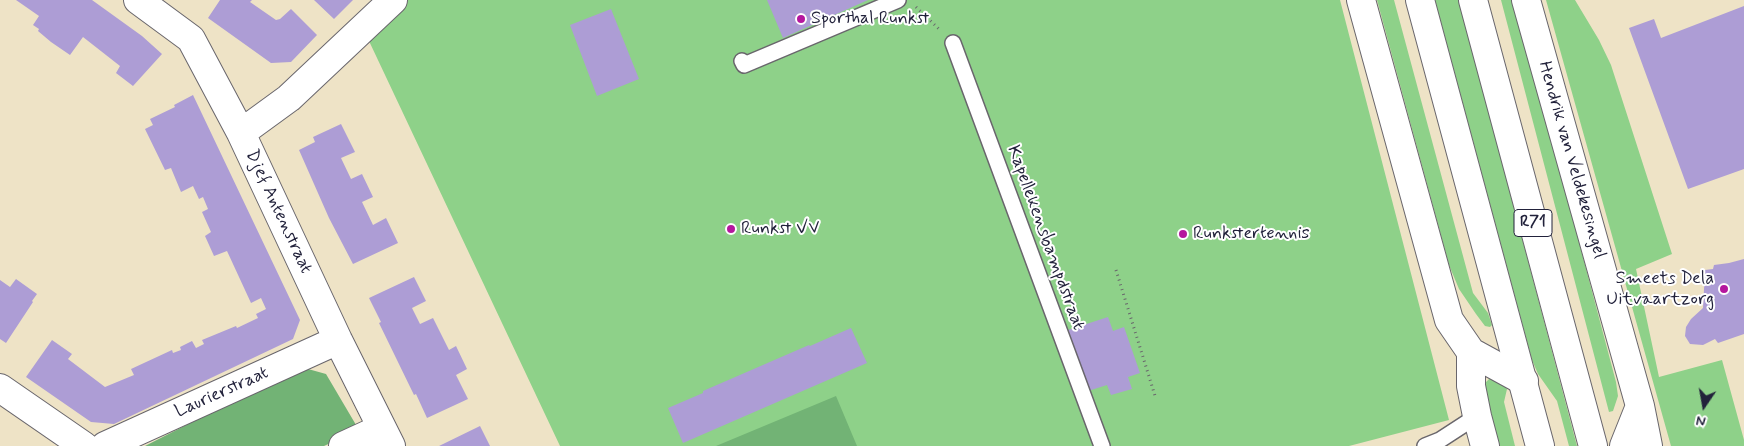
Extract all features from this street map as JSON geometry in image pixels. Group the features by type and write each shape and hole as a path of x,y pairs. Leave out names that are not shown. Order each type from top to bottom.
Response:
{"main road":[{"name":"Djef Antenstraat","path":"138,0 191,39 242,133 338,340 386,437"},
{"path":"242,133 288,98 393,0"},
{"path":"1361,0 1449,320 1471,352 1524,381"},
{"path":"1420,0 1540,446"},
{"name":"R71","path":"1473,0 1592,446"},
{"name":"Hendrik van Veldekesingel","path":"1526,0 1640,406 1648,446"},
{"name":"Laurierstraat","path":"105,446 338,340"},
{"path":"1471,352 1472,386 1485,446"},
{"path":"0,388 84,446"},
{"path":"1624,446 1640,406"},
{"path":"343,446 386,437"}],"lane":[{"path":"742,61 744,65 903,2"},
{"name":"Kapellekensbampdstraat","path":"953,43 1102,446"},
{"path":"1425,446 1440,440 1477,416"}],"path":[{"path":"903,2 917,7 953,43"},
{"path":"1116,270 1156,399"}],"green space":[{"path":"408,0 1340,0 1449,420 1349,446 560,446 369,41"},
{"path":"1377,0 1394,0 1473,293 1488,313 1492,325 1490,327 1485,326 1459,289 1449,265"},
{"path":"1435,0 1459,0 1577,446 1569,446 1557,401 1538,374 1532,360"},
{"path":"1501,0 1515,0 1616,382 1618,396 1613,411 1609,412"},
{"path":"1546,0 1575,0 1599,40 1611,65 1672,254 1636,269 1659,377 1722,360 1744,446 1671,446"},
{"path":"308,369 326,374 359,430 324,446 145,446 283,376"},
{"path":"1498,377 1504,382 1507,389 1504,402 1515,446 1499,446 1488,405 1484,384 1490,378"},
{"path":"836,396 857,446 716,446"}],"building":[{"path":"16,0 92,0 142,36 162,54 133,86 116,73 120,66 83,37 70,55 51,42 33,25 39,16"},
{"path":"220,0 252,0 250,2 276,20 280,19 291,9 317,35 291,62 271,63 208,18"},
{"path":"314,0 353,0 334,19"},
{"name":"Sporthal Runkst","path":"767,0 868,0 783,38"},
{"path":"1744,6 1744,169 1688,189 1629,28 1654,19 1661,38"},
{"path":"611,9 639,79 597,96 570,25"},
{"path":"193,95 300,320 293,339 114,424 91,422 26,377 52,340 72,354 68,359 105,387 134,375 131,369 172,350 173,353 181,350 180,347 192,341 196,348 204,344 202,340 236,326 237,328 258,318 256,314 266,309 261,298 251,303 227,251 214,256 205,236 211,232 202,212 208,209 203,197 199,199 193,186 181,192 171,168 165,170 145,129 153,125 150,119 175,107 174,105"},
{"path":"341,124 355,152 341,158 351,179 362,174 373,197 362,202 373,225 386,218 398,243 353,264 329,218 299,150 315,142 313,137"},
{"name":"Smeets Dela Uitvaartzorg","path":"1744,259 1744,334 1718,343 1715,339 1703,345 1690,344 1685,336 1686,327 1691,319 1703,308 1705,270 1713,269 1714,265"},
{"path":"414,277 426,301 412,308 420,324 433,318 449,350 456,346 467,369 456,375 468,399 427,418 379,323 381,322 369,298"},
{"path":"16,279 37,294 6,343 0,339 0,280 10,287"},
{"path":"1108,317 1113,331 1124,327 1140,373 1128,377 1132,389 1111,395 1107,385 1088,391 1068,330"},
{"path":"851,328 867,363 683,443 668,408 703,393 703,391"},
{"path":"480,426 490,446 439,446"}],"place":[{"name":"Sporthal Runkst","path":"801,19"},
{"name":"Runkst VV","path":"731,229"},
{"name":"Runkstertennis","path":"1183,234"},
{"name":"Smeets Dela Uitvaartzorg","path":"1724,289"}]}
